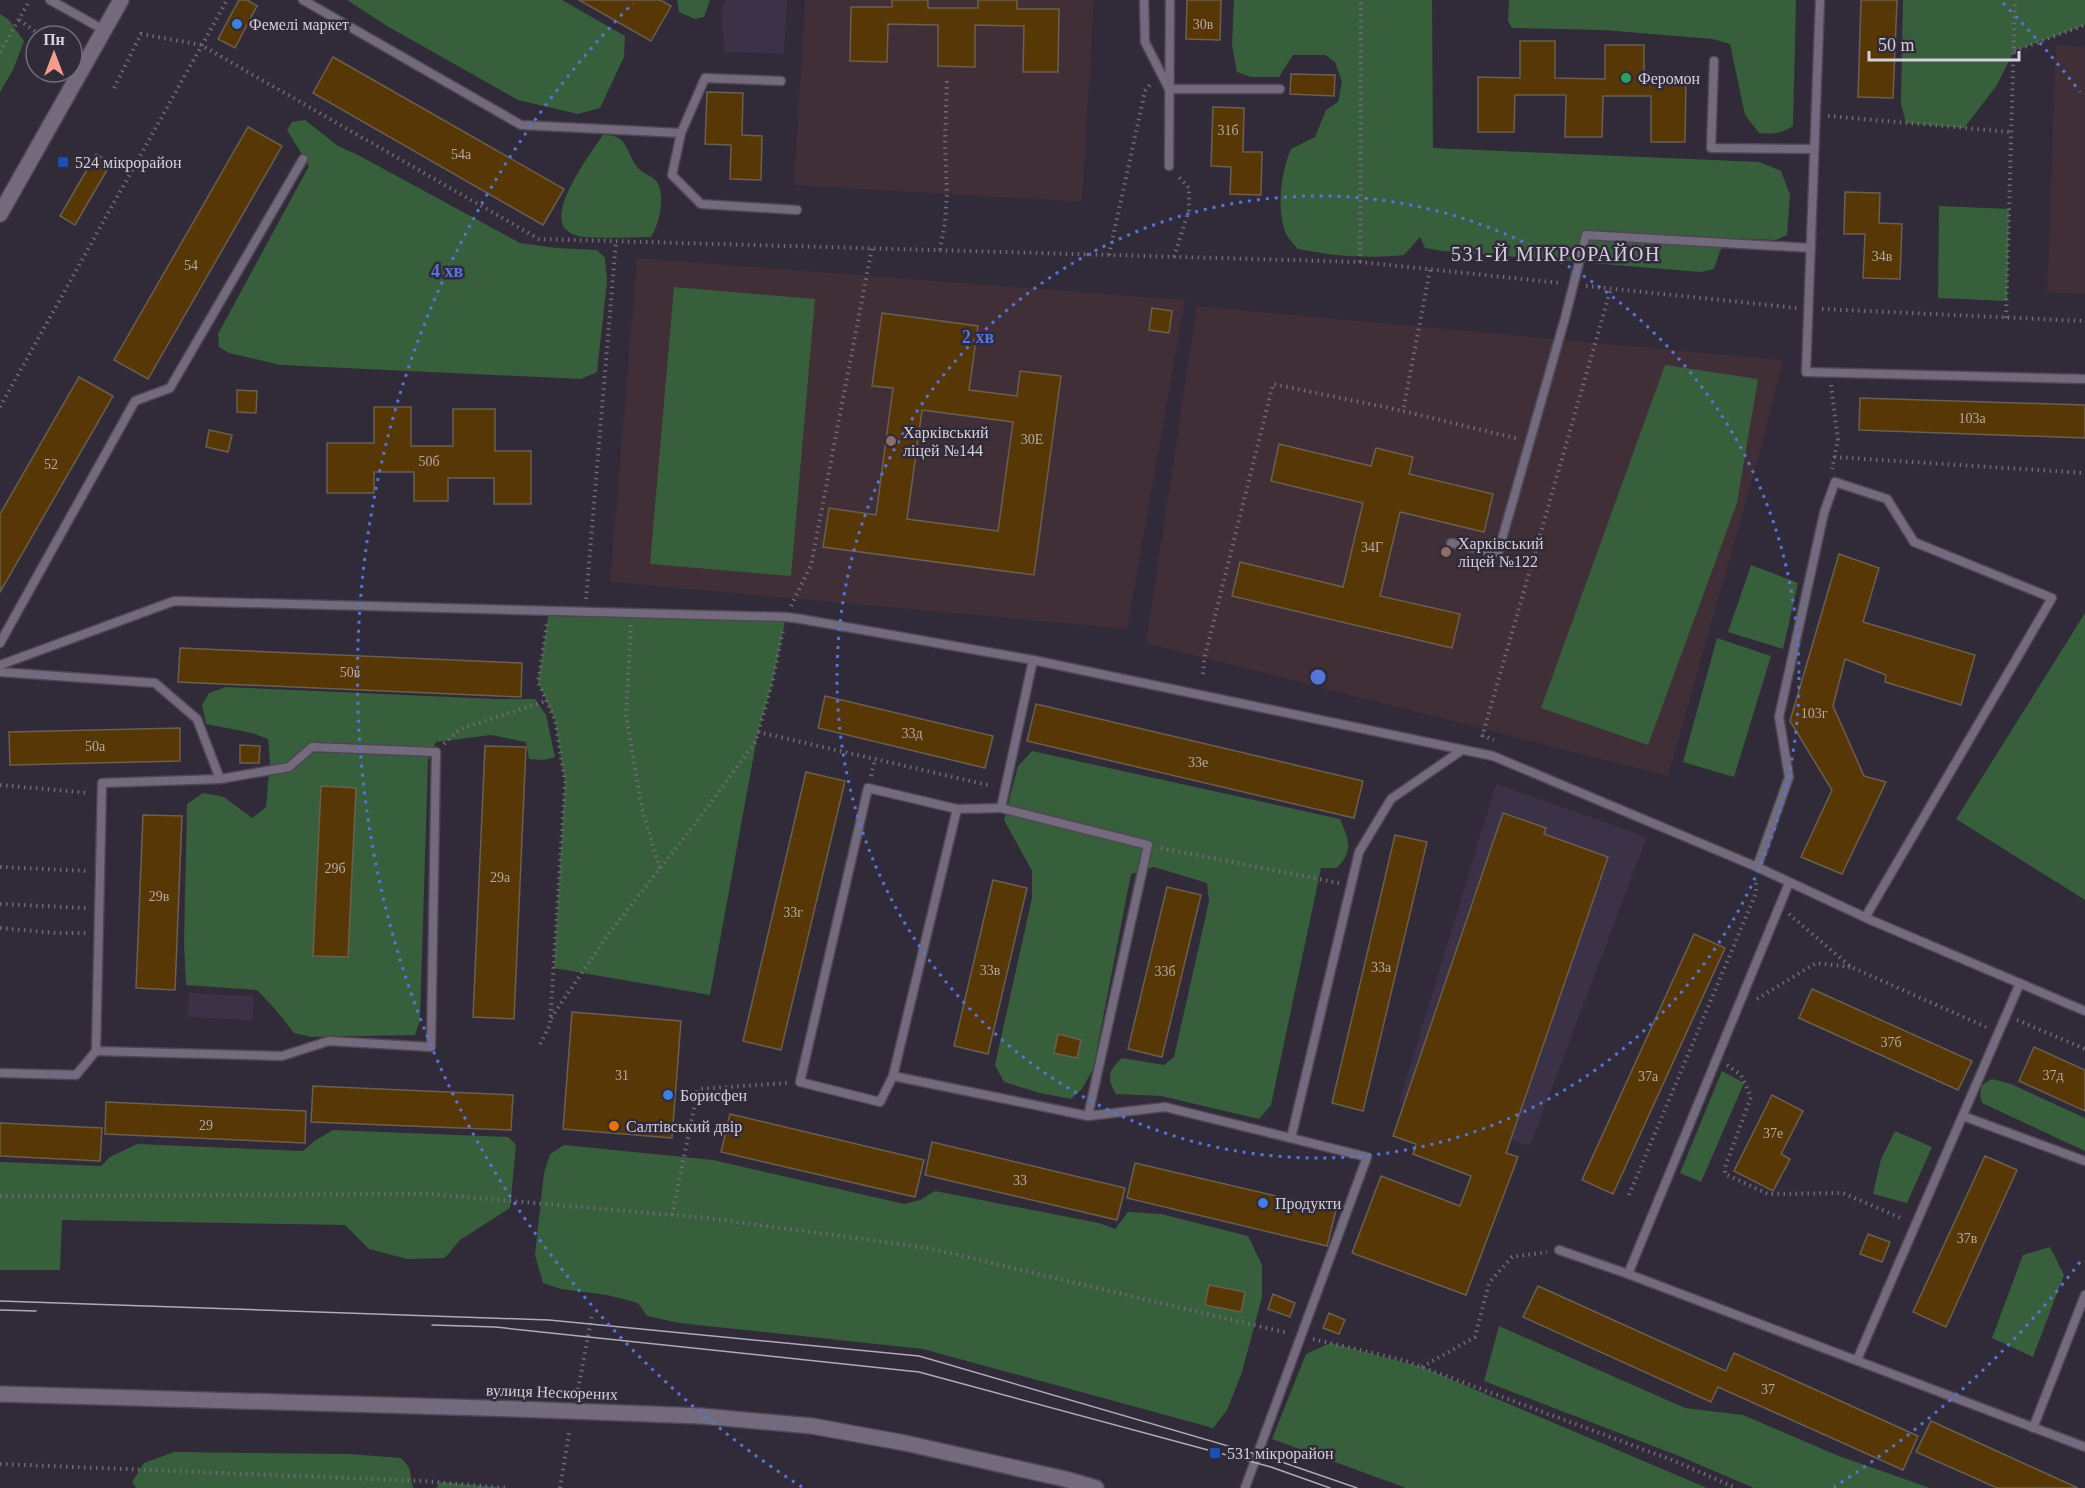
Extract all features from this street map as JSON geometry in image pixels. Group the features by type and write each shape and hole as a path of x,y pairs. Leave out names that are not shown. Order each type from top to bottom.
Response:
{"main road":[{"path":"0,214 121,0"},
{"name":"вулиця Нескорених","path":"0,1394 506,1408 701,1416 812,1426 906,1443 1096,1488"}],"lane":[{"path":"50,0 104,30"},
{"path":"303,0 521,125 681,133"},
{"path":"1144,0 1145,42 1169,89"},
{"path":"1169,166 1170,0"},
{"path":"1820,0 1806,372 2085,379"},
{"path":"1714,61 1711,148 1814,149"},
{"path":"782,81 705,78 681,133 672,175 700,204 797,210"},
{"path":"1169,89 1280,89"},
{"path":"0,643 135,401 170,388 303,159"},
{"path":"1451,543 1498,553 1586,235 1811,248"},
{"path":"1756,867 1789,777 1779,717 1824,513 1835,482 1887,499 1914,542 2052,598 1866,916"},
{"path":"0,665 174,601 786,617 1033,660 1493,756 1756,867 2085,1011"},
{"path":"1001,808 1033,660"},
{"path":"0,672 155,683 197,719 220,779"},
{"path":"0,1073 76,1075 96,1051 102,783 220,779 289,767 312,747 436,752 431,1047 329,1041 282,1056 96,1051"},
{"path":"1291,1138 1359,852 1391,799 1462,750"},
{"path":"957,809 893,1076 880,1102 800,1082 868,788 957,809 1001,808 1148,846 1088,1116"},
{"path":"1628,1274 1789,883"},
{"path":"1857,1360 2020,983"},
{"path":"893,1076 1088,1116 1165,1107 1367,1157 1245,1488"},
{"path":"1963,1116 2085,1161"},
{"path":"1559,1250 2085,1447"},
{"path":"2032,1428 2085,1295"}],"path":[{"path":"0,52 30,0"},
{"path":"0,407 226,0"},
{"path":"1360,262 1361,0"},
{"path":"2006,318 2015,0"},
{"path":"19,20 25,24"},
{"path":"2014,51 2085,25"},
{"path":"114,88 141,34 201,45 539,239 1360,262 1808,309 2085,321"},
{"path":"1109,255 1145,91 1160,72"},
{"path":"940,250 947,194 945,144 947,78"},
{"path":"1816,115 2012,132"},
{"path":"1169,166 1189,188 1189,210 1174,257"},
{"path":"585,612 616,241"},
{"path":"551,1018 607,936 756,741 773,680 786,617 811,565 872,248"},
{"path":"1403,411 1430,270"},
{"path":"1477,753 1611,288"},
{"path":"1830,372 1838,441 1830,479 1835,482"},
{"path":"1203,674 1204,660 1273,384 1403,411 1529,442"},
{"path":"1834,457 2085,473"},
{"path":"540,1044 550,1025 551,1018 565,782 555,720 538,682 549,610"},
{"path":"631,613 626,715 642,809 660,869"},
{"path":"436,752 460,729 546,701"},
{"path":"758,732 1005,789"},
{"path":"1482,735 1503,744"},
{"path":"0,785 101,794"},
{"path":"1148,846 1351,885"},
{"path":"0,867 100,872"},
{"path":"1629,1195 1756,893 1756,867"},
{"path":"0,904 99,908"},
{"path":"1780,906 1851,967 1998,1033"},
{"path":"0,928 56,933 98,933"},
{"path":"1736,1012 1816,963 1851,967"},
{"path":"2006,1015 2085,1049"},
{"path":"1717,1057 1741,1075 1751,1097 1725,1167 1725,1174 1768,1194 1843,1193 1916,1225"},
{"path":"672,1215 698,1089 800,1082"},
{"path":"0,1196 430,1194 708,1218 928,1248 1403,1360 1672,1460 1736,1488"},
{"path":"1422,1367 1474,1337 1489,1283 1512,1257 1559,1250"},
{"path":"576,1399 592,1315"},
{"path":"560,1488 569,1433"},
{"path":"0,1464 423,1481 508,1488"}],"shaded area":[{"path":"725,0 787,0 784,54 724,52 721,9"},
{"path":"805,0 1094,0 1082,202 794,185"},
{"path":"2056,45 2085,47 2085,294 2047,292"},
{"name":"Харківський ліцей №144","path":"637,258 1185,300 1127,629 610,582"},
{"name":"Харківський ліцей №122","path":"1197,306 1783,360 1757,462 1668,776 1146,643"},
{"path":"1496,784 1647,837 1530,1146 1399,1103"},
{"path":"189,993 254,996 253,1020 187,1017"}],"green space":[{"path":"347,0 562,0 625,36 624,57 600,108 578,114 518,100 387,26"},
{"path":"677,0 710,0 704,17 695,19 679,12"},
{"path":"1234,0 1432,0 1433,148 1760,162 1781,171 1790,195 1787,235 1776,240 1728,238 1720,251 1714,269 1701,272 1443,251 1425,248 1420,237 1404,255 1350,256 1298,249 1286,234 1281,214 1281,191 1285,169 1291,149 1315,137 1326,110 1338,102 1342,82 1335,62 1325,55 1293,55 1279,77 1251,77 1237,72 1232,45"},
{"path":"1509,0 1796,0 1793,126 1785,131 1773,133 1759,133 1745,115 1730,44 1713,39 1603,30 1512,28 1508,21"},
{"path":"1903,0 2085,0 2085,25 2014,51 1997,85 1964,128 1906,123 1901,104"},
{"path":"0,14 8,19 24,41 13,70 0,92"},
{"path":"305,120 338,146 520,243 597,250 605,258 607,282 597,372 581,379 281,365 229,353 219,347 218,334 309,166 287,130 292,122"},
{"path":"603,135 618,137 638,168 653,178 660,188 660,210 657,225 651,237 581,237 569,232 563,225 562,213 569,190"},
{"path":"1939,206 2009,209 2007,301 1938,298"},
{"path":"674,287 815,299 791,576 650,564"},
{"path":"1665,365 1758,379 1737,503 1648,745 1541,708"},
{"path":"1751,565 1798,583 1783,649 1728,632"},
{"path":"549,611 786,617 773,680 758,732 710,995 554,968 565,782 555,720 538,682"},
{"path":"2085,613 2085,900 1956,819"},
{"path":"1717,638 1771,656 1734,777 1683,762"},
{"path":"226,687 535,699 546,715 555,757 544,760 529,759 526,742 491,735 436,742 428,760 420,1020 415,1035 311,1037 294,1033 257,990 186,985 184,943 187,804 203,793 224,797 252,818 266,807 270,761 268,739 252,733 206,724 202,705 209,693"},
{"path":"1032,751 1340,819 1348,850 1337,868 1321,868 1271,1105 1259,1119 1161,1096 1116,1094 1111,1083 1111,1071 1122,1058 1164,1065 1174,1057 1209,901 1207,883 1154,867 1131,874 1093,1069 1082,1089 1071,1099 1040,1093 1004,1082 995,1065 1032,898 1032,871 1004,820 1018,766"},
{"path":"1722,1071 1744,1083 1701,1182 1680,1173"},
{"path":"1992,1079 2011,1084 2085,1118 2085,1151 1982,1103 1980,1095 1982,1085"},
{"path":"333,1130 508,1137 516,1145 510,1208 460,1240 445,1258 407,1259 369,1249 345,1225 62,1220 60,1270 0,1270 0,1162 101,1166 110,1157 137,1144 303,1151"},
{"path":"1895,1131 1932,1147 1907,1203 1873,1194 1881,1159"},
{"path":"564,1145 713,1160 904,1204 920,1200 935,1191 1099,1223 1115,1229 1128,1212 1161,1214 1248,1236 1262,1265 1262,1297 1242,1372 1227,1410 1213,1428 923,1349 679,1323 647,1316 638,1303 607,1295 561,1289 543,1283 535,1255 544,1173 550,1154"},
{"path":"2050,1247 2064,1275 2033,1357 1992,1338 2023,1255"},
{"path":"1499,1326 1685,1408 1743,1415 1839,1456 1930,1488 1754,1488 1679,1456 1484,1381"},
{"path":"1330,1343 1422,1367 1707,1488 1406,1488 1272,1439 1306,1354"},
{"path":"174,1452 349,1454 401,1458 409,1467 413,1488 136,1488 132,1482 144,1463"},
{"path":"439,1482 505,1488 437,1488"}],"building":[{"path":"239,0 247,0 257,6 235,48 218,39"},
{"path":"579,0 660,0 671,6 651,41"},
{"path":"892,0 928,0 928,8 978,8 978,0 1017,0 1017,9 1059,9 1058,72 1023,72 1024,26 975,25 975,67 938,66 938,25 888,24 887,62 850,61 851,7 892,7"},
{"path":"1187,0 1221,0 1220,40 1186,39"},
{"path":"1861,0 1897,0 1893,98 1858,97"},
{"path":"1520,41 1555,41 1555,78 1605,79 1605,45 1644,45 1644,79 1686,80 1685,142 1651,142 1651,96 1603,96 1602,137 1565,137 1566,95 1515,95 1514,132 1478,132 1478,77 1520,78"},
{"path":"333,57 564,189 543,225 313,93"},
{"path":"1291,74 1335,75 1334,96 1290,94"},
{"path":"707,92 743,93 742,135 762,136 761,180 730,179 731,145 705,144"},
{"path":"1213,107 1244,108 1243,152 1262,152 1261,195 1230,194 1231,167 1211,166"},
{"path":"248,127 282,146 148,379 114,360"},
{"path":"96,154 111,163 75,225 60,216"},
{"path":"1845,192 1880,193 1879,223 1902,224 1900,279 1863,278 1865,234 1844,234"},
{"path":"1152,308 1172,311 1169,333 1149,330"},
{"path":"882,313 978,326 969,390 1017,396 1020,371 1061,376 1034,575 823,547 829,508 876,515 893,388 872,386","holes":["922,410 1013,422 998,531 907,519"]},
{"path":"79,377 113,396 0,592 0,514"},
{"path":"237,390 257,391 256,413 237,412"},
{"path":"1860,398 2085,405 2085,438 1859,430"},
{"path":"374,407 411,407 411,446 453,446 453,409 495,409 495,451 531,451 531,504 494,504 494,478 448,478 448,501 414,501 414,472 374,472 374,493 327,493 327,443 374,443"},
{"path":"209,430 232,435 228,452 206,447"},
{"path":"1279,444 1371,466 1376,448 1413,457 1409,474 1493,494 1484,532 1400,512 1380,596 1460,614 1452,648 1232,596 1240,562 1343,587 1363,503 1271,481"},
{"path":"1839,554 1879,568 1863,622 1975,655 1961,705 1885,682 1886,675 1845,659 1833,706 1864,776 1886,782 1842,874 1801,857 1832,790 1790,721"},
{"path":"180,648 522,663 521,697 178,682"},
{"path":"825,696 993,736 985,768 818,728"},
{"path":"1036,704 1363,781 1354,818 1027,741"},
{"path":"180,728 180,761 10,765 9,732"},
{"path":"240,745 260,746 259,763 240,763"},
{"path":"485,746 526,747 514,1019 473,1017"},
{"path":"806,772 845,781 781,1050 743,1041"},
{"path":"321,786 356,788 348,957 313,956"},
{"path":"1503,813 1546,828 1544,834 1608,857 1506,1153 1518,1157 1466,1295 1352,1253 1381,1176 1460,1206 1471,1176 1413,1154 1416,1144 1393,1136"},
{"path":"143,815 182,816 175,990 136,988"},
{"path":"1395,835 1427,842 1363,1111 1332,1103"},
{"path":"993,880 1027,888 988,1054 954,1046"},
{"path":"1167,887 1201,895 1162,1057 1128,1049"},
{"path":"1694,934 1725,948 1613,1194 1582,1180"},
{"path":"1812,989 1972,1061 1958,1090 1799,1018"},
{"path":"572,1012 681,1021 672,1138 563,1129"},
{"path":"1058,1034 1081,1040 1077,1058 1054,1053"},
{"path":"2034,1047 2085,1070 2085,1111 2019,1081"},
{"path":"313,1086 513,1095 511,1130 311,1122"},
{"path":"1772,1095 1803,1111 1781,1154 1790,1159 1773,1191 1734,1171"},
{"path":"106,1102 306,1111 305,1143 105,1134"},
{"path":"730,1114 924,1160 915,1197 721,1152"},
{"path":"0,1123 102,1128 100,1161 0,1156"},
{"path":"932,1142 1125,1188 1117,1220 925,1175"},
{"path":"1985,1156 2017,1170 1946,1327 1913,1312"},
{"path":"1135,1163 1336,1210 1327,1246 1127,1198"},
{"path":"1868,1234 1890,1242 1882,1262 1860,1254"},
{"path":"1209,1285 1245,1292 1241,1312 1205,1305"},
{"path":"1538,1286 1726,1371 1734,1353 1918,1436 1903,1470 1718,1387 1711,1402 1523,1317"},
{"path":"1273,1294 1295,1303 1290,1317 1268,1309"},
{"path":"1329,1313 1345,1320 1339,1334 1323,1328"},
{"path":"1931,1421 2078,1488 1997,1488 1916,1452"}],"tram line":[{"path":"0,1301 549,1320 919,1356 1273,1459 1357,1488"},
{"path":"0,1310 36,1311"},
{"path":"432,1325 495,1327 919,1372 1271,1467 1330,1488"}],"place":[{"name":"Фемелі маркет","path":"237,24"},
{"name":"Феромон","path":"1626,78"},
{"name":"524 мікрорайон","path":"63,162"},
{"name":"Харківський ліцей №144","path":"891,441"},
{"name":"Харківський ліцей №122","path":"1446,552"},
{"name":"Борисфен","path":"668,1095"},
{"name":"Салтівський двір","path":"614,1126"},
{"name":"Продукти","path":"1263,1203"},
{"name":"531 мікрорайон","path":"1215,1453"}],"district":[{"name":"531-Й МІКРОРАЙОН","path":"1556,254"}]}
